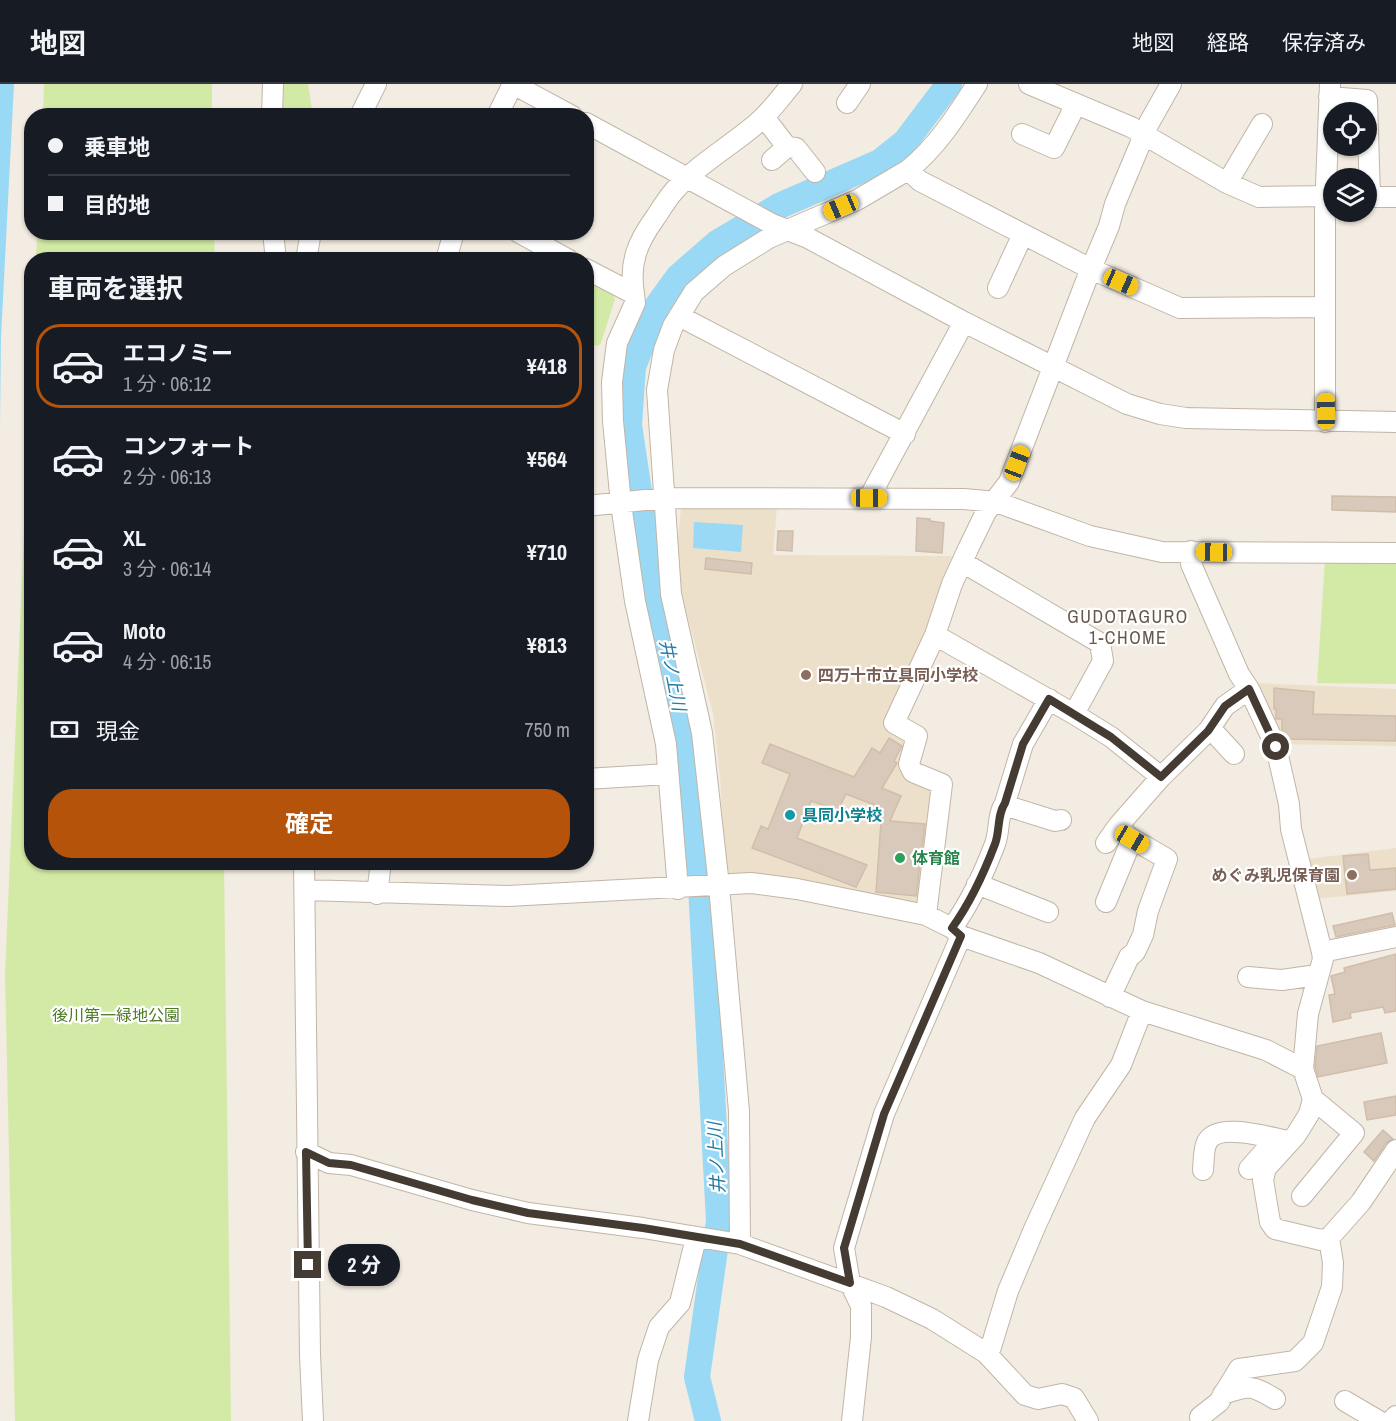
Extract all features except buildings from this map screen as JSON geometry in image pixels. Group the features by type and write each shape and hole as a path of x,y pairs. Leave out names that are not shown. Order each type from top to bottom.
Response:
{"street":[{"path":"272,108 273,84"},
{"path":"364,108 376,84"},
{"path":"501,108 513,84 557,108"},
{"path":"683,888 666,744 635,601 625,504 613,421 612,382 617,343 635,303 631,276 632,261 641,237 688,177 764,117 792,84"},
{"path":"847,103 860,84"},
{"path":"735,1243 739,1111 702,733 670,594 662,499 657,390 664,350 679,316 694,292 724,266 781,227 857,200 908,170 920,161 950,125 977,84"},
{"path":"1029,84 1131,127 1227,183 1259,197 1323,197"},
{"path":"926,915 942,784 914,772 909,764 917,736 894,723 936,635 952,584 962,562 987,512 1009,482 1143,136 1161,98 1171,84"},
{"path":"1330,168 1329,91 1367,100 1368,168"},
{"path":"1022,134 1054,148 1076,104"},
{"path":"764,117 780,153 796,148 815,172"},
{"path":"1227,183 1262,124"},
{"path":"594,127 743,208 808,238 964,322 1127,404 1160,414 1186,418 1396,422"},
{"path":"908,170 920,181 1091,269 1180,308 1324,307"},
{"path":"1377,197 1396,197"},
{"path":"1325,422 1324,307 1329,222"},
{"path":"998,288 1023,234"},
{"path":"529,240 544,252"},
{"path":"594,273 634,294"},
{"path":"679,316 905,434"},
{"path":"869,498 964,322"},
{"path":"594,506 662,499 964,499 996,502 1090,536 1162,552 1396,553"},
{"path":"1191,551 1191,564 1231,657 1276,747 1282,766 1291,829 1323,959 1308,1014 1303,1069 1313,1099 1354,1132 1302,1196"},
{"path":"962,562 1100,643 1102,660 1074,714"},
{"path":"936,635 1074,714 1112,729 1161,777"},
{"path":"1106,902 1125,833 1161,777 1210,728 1225,706 1249,689"},
{"path":"852,1421 861,1337 861,1306 850,1283 844,1248 884,1114 956,932 996,841 1023,744 1049,699"},
{"path":"1210,728 1234,754"},
{"path":"594,779 668,774"},
{"path":"1004,806 1055,821 1061,820"},
{"path":"1106,843 1125,833"},
{"path":"1110,997 1129,957 1135,952 1143,935 1148,911 1167,859 1125,833"},
{"path":"304,870 306,1152 310,1355 314,1421"},
{"path":"377,894 380,870"},
{"path":"305,890 377,894 506,896 751,883 797,889 926,915 956,932 1039,963 1142,1011 1266,1050 1303,1069"},
{"path":"977,884 1048,912"},
{"path":"1322,952 1396,936"},
{"path":"1248,977 1282,980 1317,975"},
{"path":"986,1353 991,1347 1008,1291 1035,1227 1085,1118 1121,1065 1142,1011"},
{"path":"1249,1169 1265,1151 1296,1135 1308,1114 1313,1099"},
{"path":"1203,1170 1206,1144 1211,1137 1224,1132 1241,1132 1288,1141"},
{"path":"1288,1141 1266,1168 1263,1180 1270,1222 1275,1229 1321,1240 1329,1239 1361,1202 1396,1150"},
{"path":"306,1152 329,1163 351,1165 472,1200 528,1213 735,1243 850,1283 932,1318 986,1353 1025,1395 1038,1399 1062,1394 1074,1398 1088,1421"},
{"path":"638,1421 648,1360 659,1327 680,1303 702,1239"},
{"path":"1319,1349 1339,1296 1342,1266 1329,1239"},
{"path":"1200,1416 1218,1402 1239,1369 1295,1361 1313,1343 1332,1287 1333,1263 1329,1239"},
{"path":"1223,1394 1247,1386 1255,1387 1275,1399"},
{"path":"1345,1401 1379,1421"},
{"path":"1391,1421 1396,1416"}],"shaded area":[{"name":"四万十市立具同小学校","path":"777,507 773,555 952,556 927,636 886,729 909,743 899,767 906,778 924,785 935,793 921,907 725,877 720,777 713,713 679,584 677,550 681,508"},
{"path":"1251,683 1396,689 1396,746 1282,744"},
{"name":"めぐみ乳児保育園","path":"1396,848 1396,891 1314,899 1306,859"}],"green space":[{"path":"44,84 212,84 212,108 43,108"},
{"path":"283,84 308,84 312,108 281,108"},
{"path":"37,240 214,240 215,252 36,252"},
{"path":"594,281 611,290 615,299 601,343 598,346 594,345"},
{"name":"後川第一緑地公園","path":"24,531 24,870 224,870 231,1421 15,1421 5,975"},
{"path":"1325,560 1396,560 1396,684 1317,683"}],"water":[{"path":"0,84 14,84 1,338 0,427"},
{"path":"694,522 743,525 741,552 693,548"}],"waterway":[{"name":"井ノ上川","path":"708,1421 697,1377 719,1221 700,868 686,738 646,538 629,425 633,367 657,306 678,277 717,243 779,206 880,162 905,142 949,84"}],"place":[{"name":"四万十市立具同小学校","path":"806,675"},
{"name":"具同小学校","path":"790,815"},
{"name":"体育館","path":"900,858"},
{"name":"めぐみ乳児保育園","path":"1352,875"}],"district":[{"name":"GUDOTAGURO 1-CHOME","path":"1128,626"}],"route":[{"path":"308,1265 306,1152 329,1163 351,1165 472,1200 528,1213 740,1244 850,1283 844,1248 884,1114 961,936 952,928 975,890 996,841 1002,808 1023,744 1049,699 1111,737 1161,777 1208,731 1225,706 1249,689 1276,747"}]}
